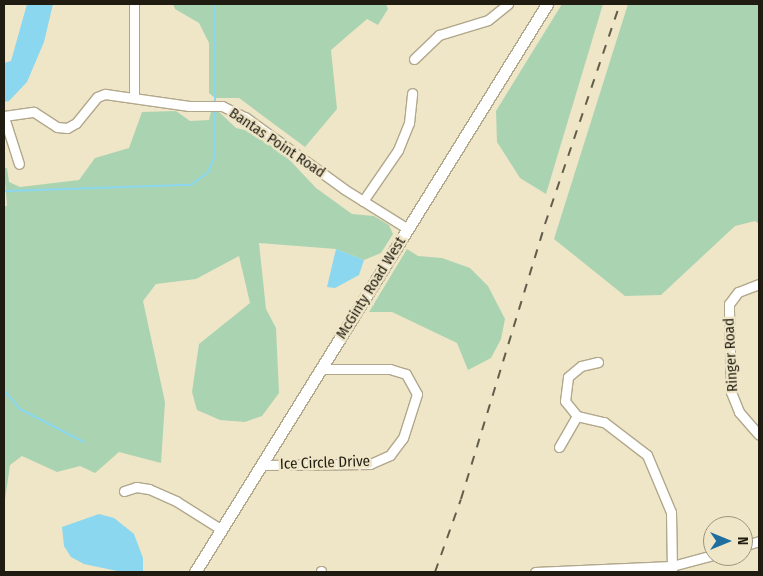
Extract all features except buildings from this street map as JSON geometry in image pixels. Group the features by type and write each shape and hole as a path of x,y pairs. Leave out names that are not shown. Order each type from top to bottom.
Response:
{"main road":[{"name":"McGinty Road West","path":"195,572 547,4"}],"street":[{"path":"134,4 134,97"},
{"path":"414,59 439,35 488,20 508,4"},
{"path":"363,201 398,150 409,122 412,93"},
{"name":"Bantas Point Road","path":"4,116 34,112 58,127 68,128 76,123 97,97 105,94 189,106 222,106 252,122 363,201 408,229"},
{"path":"4,116 19,164"},
{"name":"Ringer Road","path":"759,284 733,297 729,320 731,392 739,412 759,434"},
{"path":"598,362 581,366 568,376 564,384 565,401 577,416 604,422 647,454 671,512 672,569"},
{"name":"Ice Circle Drive","path":"262,465 370,464 390,454 403,438 417,394 406,374 390,369 321,369"},
{"path":"559,447 577,416"},
{"path":"124,491 136,487 149,489 176,502 222,530"},
{"path":"535,572 672,569 703,558"}],"green space":[{"path":"173,4 386,4 388,9 378,25 367,19 331,50 337,109 305,147 239,98 215,98 209,93 209,43 199,23 175,9"},
{"path":"562,4 603,4 546,194 520,178 497,142 496,111"},
{"path":"628,4 759,4 759,224 755,221 735,226 661,295 625,296 554,239"},
{"path":"176,111 190,121 209,120 211,111 218,111 236,128 245,130 283,153 316,188 352,214 374,216 389,225 393,234 381,253 364,260 336,249 259,243 266,309 276,328 279,393 262,416 245,422 220,420 197,410 192,392 199,344 250,303 239,256 196,279 156,284 143,301 165,402 161,463 119,452 95,473 80,466 57,472 22,456 10,465 4,507 4,206 7,206 4,168 7,168 9,182 20,187 79,180 95,158 129,148 142,112"},
{"path":"407,249 418,256 442,258 470,268 488,286 505,319 501,339 491,358 468,370 457,343 392,312 369,312"}],"water":[{"path":"27,4 53,4 44,42 27,82 9,101 4,102 4,63 11,61"},
{"path":"336,249 364,260 359,275 335,288 327,287"},
{"path":"99,514 114,518 134,534 143,558 143,571 122,572 84,564 71,557 64,546 62,527"}],"waterway":[{"path":"215,4 215,104"},
{"path":"6,191 191,185 208,172 214,158 215,109"},
{"path":"4,390 20,409 84,442"}],"railway":[{"path":"435,572 461,499 545,224 620,4"}]}
